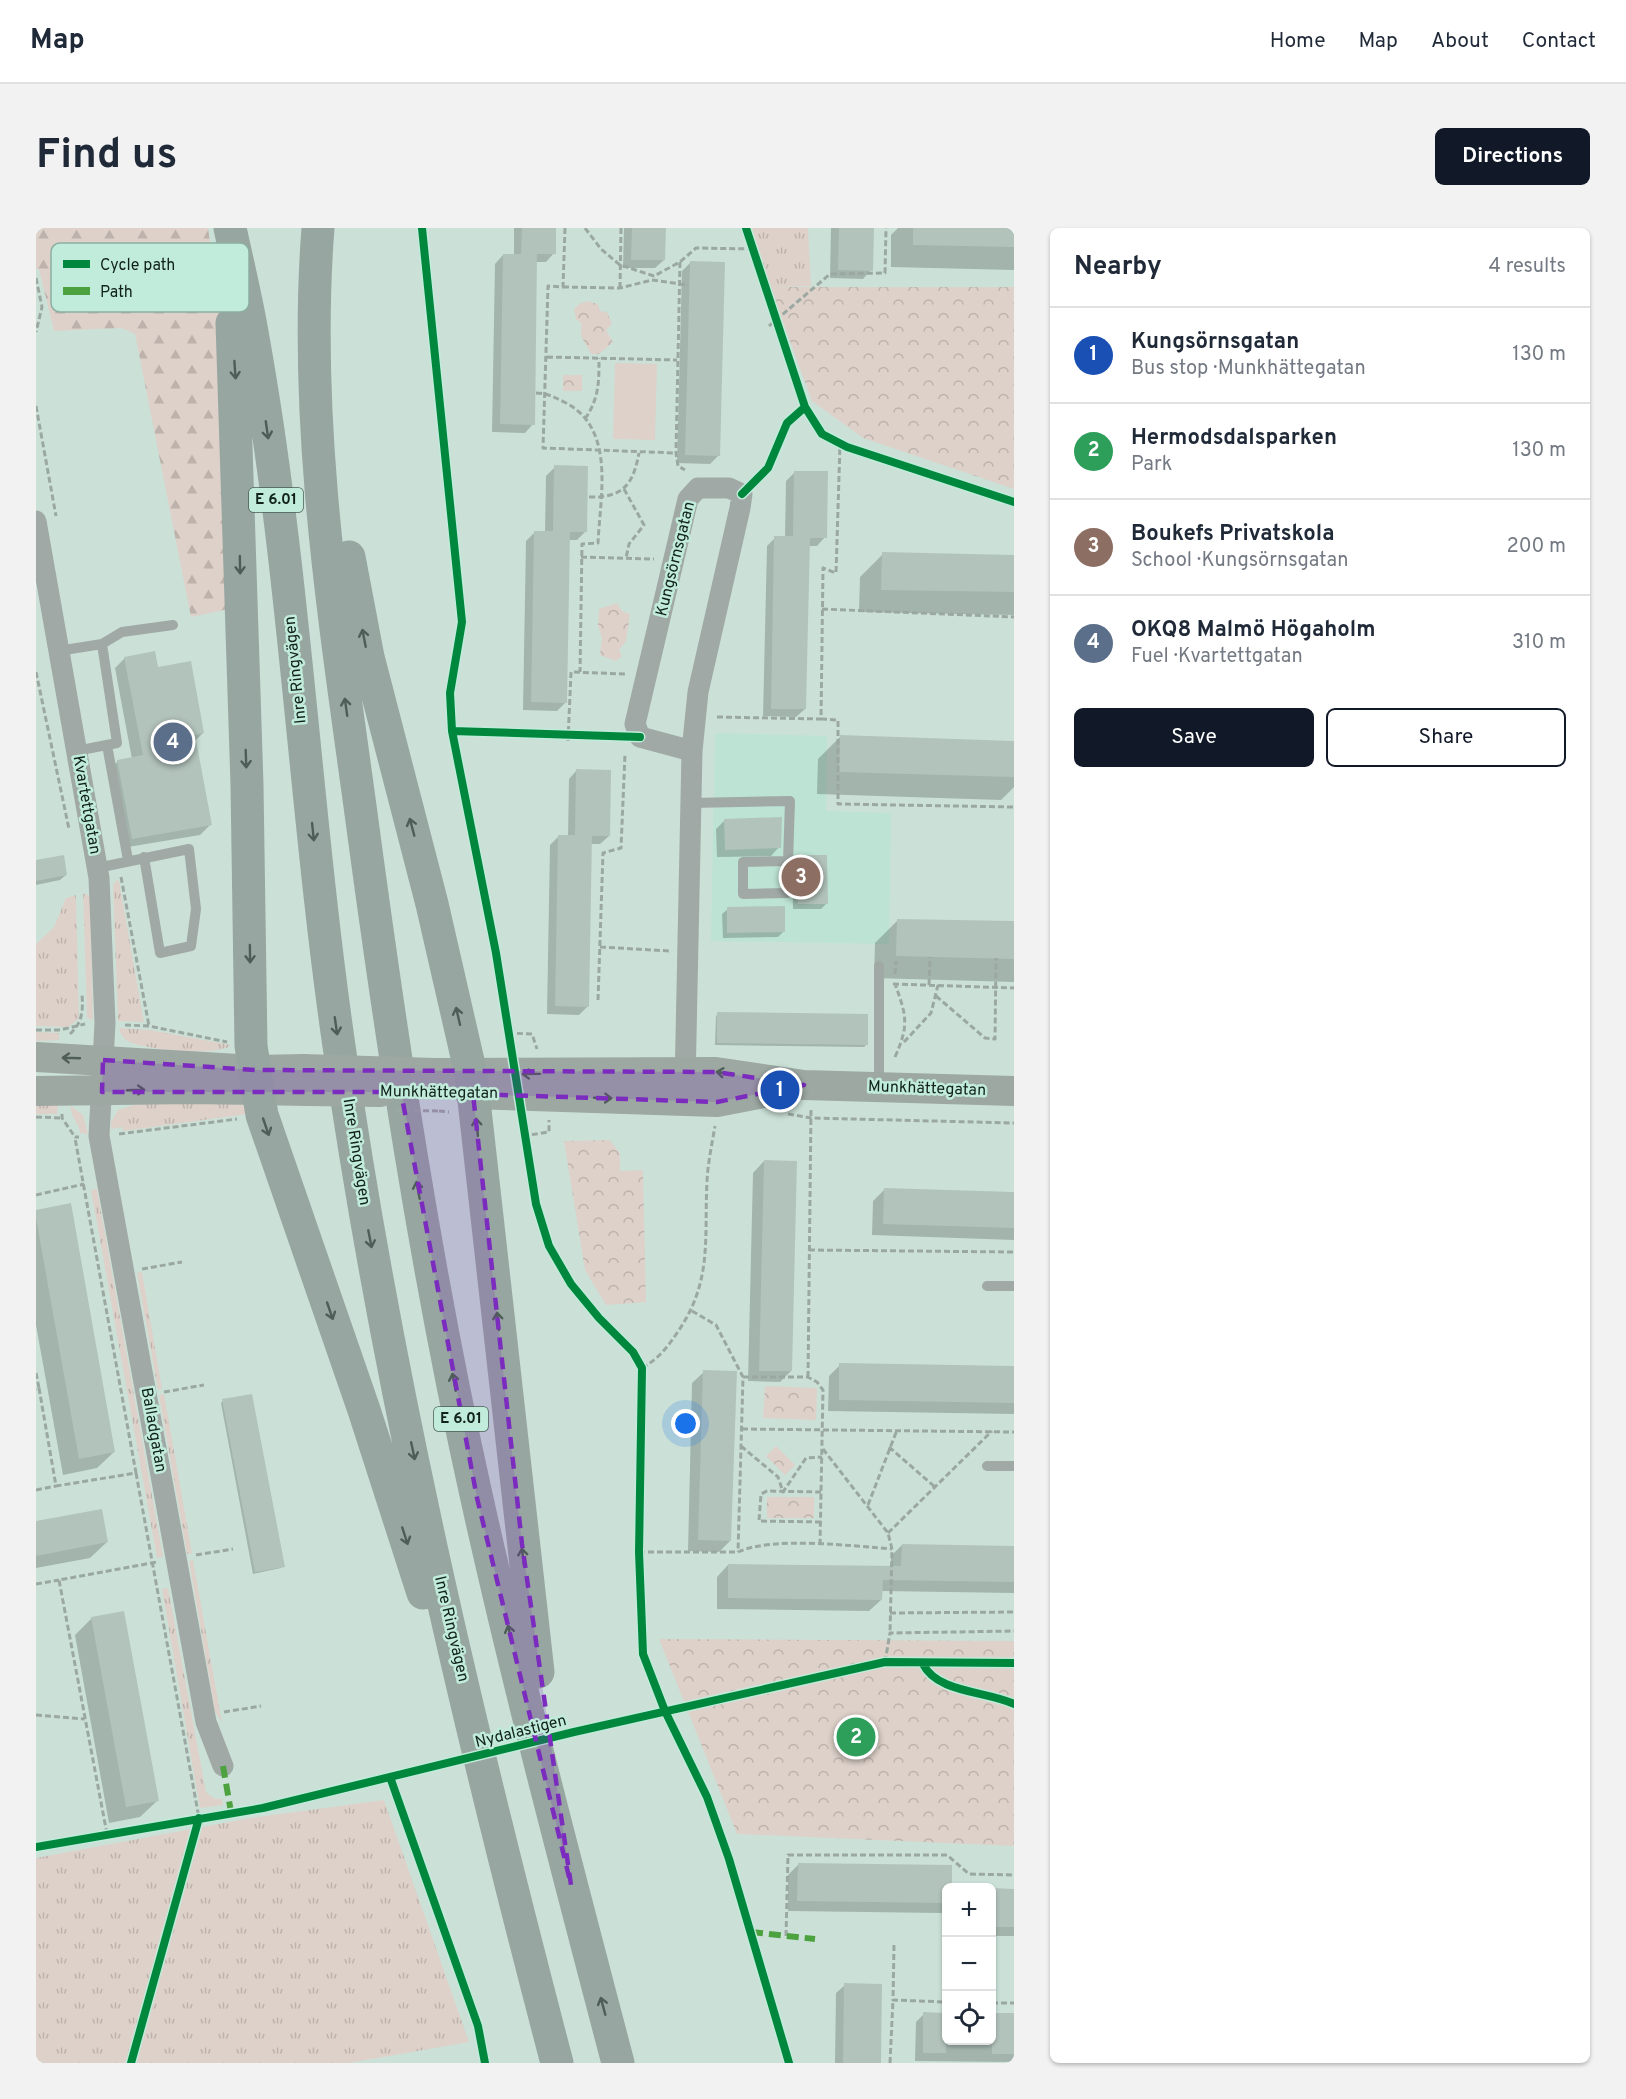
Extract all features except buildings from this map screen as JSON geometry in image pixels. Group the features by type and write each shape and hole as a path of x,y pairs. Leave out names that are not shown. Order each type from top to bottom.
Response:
{"highway":[{"path":"219,228 221,243"},
{"name":"Inre Ringvägen","path":"230,228 233,243"},
{"path":"320,228 323,349 352,579 368,657 432,904 472,1084 522,1544 542,1703 571,1885"},
{"name":"E 6.01","path":"320,228 313,326 318,451 339,653 404,1112 477,1498 571,1885 618,2063"},
{"path":"230,312 236,395 254,1069 262,1115 403,1528 505,1859"},
{"name":"Inre Ringvägen","path":"248,312 270,453 326,952 368,1226 441,1585 505,1859 557,2063"}],"main road":[{"path":"36,1058 254,1069"},
{"path":"36,1091 102,1092 194,1089 254,1069"},
{"name":"Munkhättegatan","path":"254,1069 306,1080 686,1086 716,1072 808,1085"},
{"name":"Munkhättegatan","path":"686,1086 717,1102 808,1085 885,1076 1014,1091"}],"street":[{"name":"Kungsörnsgatan","path":"686,1086 692,751 698,692 740,508 741,494 729,488 698,488 688,499 635,724 640,737 692,751"},
{"name":"Kvartettgatan","path":"36,521 98,868 105,1023 102,1092"},
{"name":"Balladgatan","path":"102,1092 99,1136 206,1722 224,1766"}],"lane":[{"path":"58,651 102,644 122,632 173,625"},
{"path":"76,751 117,743 102,644"},
{"path":"107,745 128,860"},
{"path":"691,803 790,801 787,893 743,894 743,862 788,861"},
{"path":"98,868 128,860 144,857 189,849 196,909 191,946 160,953 144,857"},
{"path":"879,966 885,1076"},
{"path":"987,1286 1014,1286"},
{"path":"987,1466 1014,1466"}],"path":[{"path":"563,287 565,228"},
{"path":"585,228 601,249 620,265 654,276 680,262 696,248 752,249"},
{"path":"620,288 621,228"},
{"path":"773,323 830,274 885,273 886,228"},
{"path":"749,238 756,259"},
{"path":"680,262 676,360 676,453 678,466 685,470"},
{"path":"36,278 42,307 36,332"},
{"path":"676,453 601,452 543,448 548,286 620,288 652,280 688,285"},
{"path":"772,311 773,323 780,332"},
{"path":"546,357 676,360"},
{"path":"585,419 600,390 599,358"},
{"path":"536,393 546,393 572,406 585,419 601,452 598,543 582,544 580,672"},
{"path":"821,719 823,568 836,573 843,446 831,439"},
{"path":"589,497 600,498 624,489 636,470 639,453"},
{"path":"624,489 644,525 629,544 626,558"},
{"path":"581,557 658,560"},
{"path":"822,609 1014,617"},
{"path":"568,738 571,672 628,674"},
{"path":"717,717 838,720 838,804 1014,807"},
{"path":"556,735 568,738 577,735"},
{"path":"598,1000 603,853 621,848 625,754"},
{"path":"600,947 675,951"},
{"path":"929,985 930,957"},
{"path":"936,996 985,1038 995,1039 996,958"},
{"path":"896,961 895,984 906,1020 903,1043"},
{"path":"879,983 1014,988"},
{"path":"885,1076 903,1043 931,1013 938,985"},
{"path":"36,1030 60,1030 88,1023 149,1026 254,1069"},
{"path":"508,1033 532,1034 537,1042 536,1057"},
{"path":"808,1085 808,1377"},
{"path":"642,1368 660,1356 692,1311 699,1295 705,1262 707,1180 717,1102"},
{"path":"523,1136 549,1132 549,1113"},
{"path":"36,1118 62,1118"},
{"path":"75,1137 199,1818 196,1830"},
{"path":"36,1195 107,1180"},
{"path":"809,1250 1014,1252"},
{"path":"124,1273 182,1262"},
{"path":"692,1311 716,1325 743,1377 738,1552"},
{"path":"36,1373 57,1486"},
{"path":"743,1377 808,1377 817,1382 823,1390 820,1545"},
{"path":"146,1395 204,1385"},
{"path":"742,1429 1014,1432"},
{"path":"868,1505 888,1446 897,1430"},
{"path":"888,1533 992,1431"},
{"path":"741,1446 778,1477 783,1491"},
{"path":"888,1446 935,1487"},
{"path":"822,1447 888,1533 892,1549 890,1633 885,1662"},
{"path":"783,1491 806,1458 822,1457"},
{"path":"36,1490 136,1473"},
{"path":"820,1522 759,1521 761,1494 767,1491 821,1492"},
{"path":"639,1552 738,1552 751,1546 820,1545 892,1549"},
{"path":"36,1584 233,1549"},
{"path":"59,1580 107,1834"},
{"path":"890,1613 1014,1612"},
{"path":"890,1633 1014,1631"},
{"path":"873,1665 894,1662"},
{"path":"223,1713 261,1706"},
{"path":"36,1715 85,1719"},
{"path":"188,1820 210,1816"},
{"path":"95,1836 118,1832"},
{"path":"36,1848 49,1844"},
{"path":"786,1936 788,1855 947,1856 969,1874 1014,1875"},
{"path":"890,2063 894,1945"},
{"path":"893,2000 942,2002"},
{"path":"996,2003 1014,2003"}],"highlighted area":[{"path":"103,1060 255,1070 716,1072 804,1085 717,1102 473,1094 522,1544 571,1885 477,1498 401,1092 102,1092"}],"shaded area":[{"path":"715,733 827,736 826,811 891,813 889,944 711,941"}],"green space":[{"path":"36,228 208,228 210,243 51,243 51,312 220,312 229,609 191,617 135,334 121,328 54,331 39,269 36,269"},
{"path":"752,228 808,228 811,286 770,287"},
{"path":"770,287 1014,287 1014,489 863,438 812,401"},
{"path":"587,301 598,304 600,311 607,312 612,324 606,330 613,342 599,354 591,354 581,336 581,323 576,319 574,309"},
{"path":"615,363 657,364 655,440 613,439"},
{"path":"563,375 582,375 582,391 563,391"},
{"path":"617,603 622,611 630,614 626,641 619,650 622,656 616,661 600,655 602,638 598,626 599,609"},
{"path":"117,880 144,1022 118,1021 113,885"},
{"path":"83,893 90,896 93,1020 87,1018"},
{"path":"76,895 79,1019 68,1027 36,1026 36,944 54,927 66,898"},
{"path":"119,1028 150,1030 231,1045 212,1051 180,1051 147,1047 126,1040"},
{"path":"36,1032 59,1033 59,1040 36,1041"},
{"path":"143,1102 244,1104 255,1113 123,1131 122,1127 111,1129 111,1122 118,1110"},
{"path":"36,1104 58,1105 57,1114 36,1114"},
{"path":"71,1106 83,1115 88,1134 80,1133"},
{"path":"610,1140 620,1154 620,1171 643,1170 646,1302 606,1305 585,1270 564,1141"},
{"path":"97,1189 163,1557 157,1558 91,1190"},
{"path":"142,1272 162,1389 158,1390 137,1273"},
{"path":"765,1386 817,1388 816,1420 763,1418"},
{"path":"164,1394 192,1553 187,1554 159,1395"},
{"path":"776,1446 795,1465 785,1475 766,1456"},
{"path":"767,1497 814,1497 814,1518 767,1518"},
{"path":"193,1560 222,1723 215,1711 189,1561"},
{"path":"168,1588 206,1792 215,1799 222,1799 223,1805 200,1808 162,1589"},
{"path":"659,1639 1014,1641 1014,1846 737,1834"},
{"path":"384,1800 469,2042 349,2063 36,2063 36,1858 251,1818"}],"marked path":[{"path":"223,1766 231,1812"},
{"path":"751,1932 815,1939"}],"cycle path":[{"path":"422,228 462,622 450,693 452,731 496,953 536,1204 549,1246 571,1284 599,1318 633,1352 642,1368 639,1552 643,1654 665,1711 707,1797 729,1859 789,2063"},
{"path":"746,228 805,407 822,434 847,447 1014,502"},
{"path":"742,494 768,468 787,423 805,407"},
{"path":"452,731 640,737"},
{"name":"Nydalastigen","path":"36,1847 263,1808 574,1732 885,1662 1014,1663"},
{"path":"923,1664 939,1681 1014,1704"},
{"path":"390,1777 478,2026 485,2063"},
{"path":"131,2063 199,1818"}],"place":[{"name":"OKQ8 Malmö Högaholm","path":"173,742"},
{"name":"Boukefs Privatskola","path":"801,877"},
{"name":"Kungsörnsgatan","path":"780,1090"},
{"name":"Hermodsdalsparken","path":"856,1737"}]}
